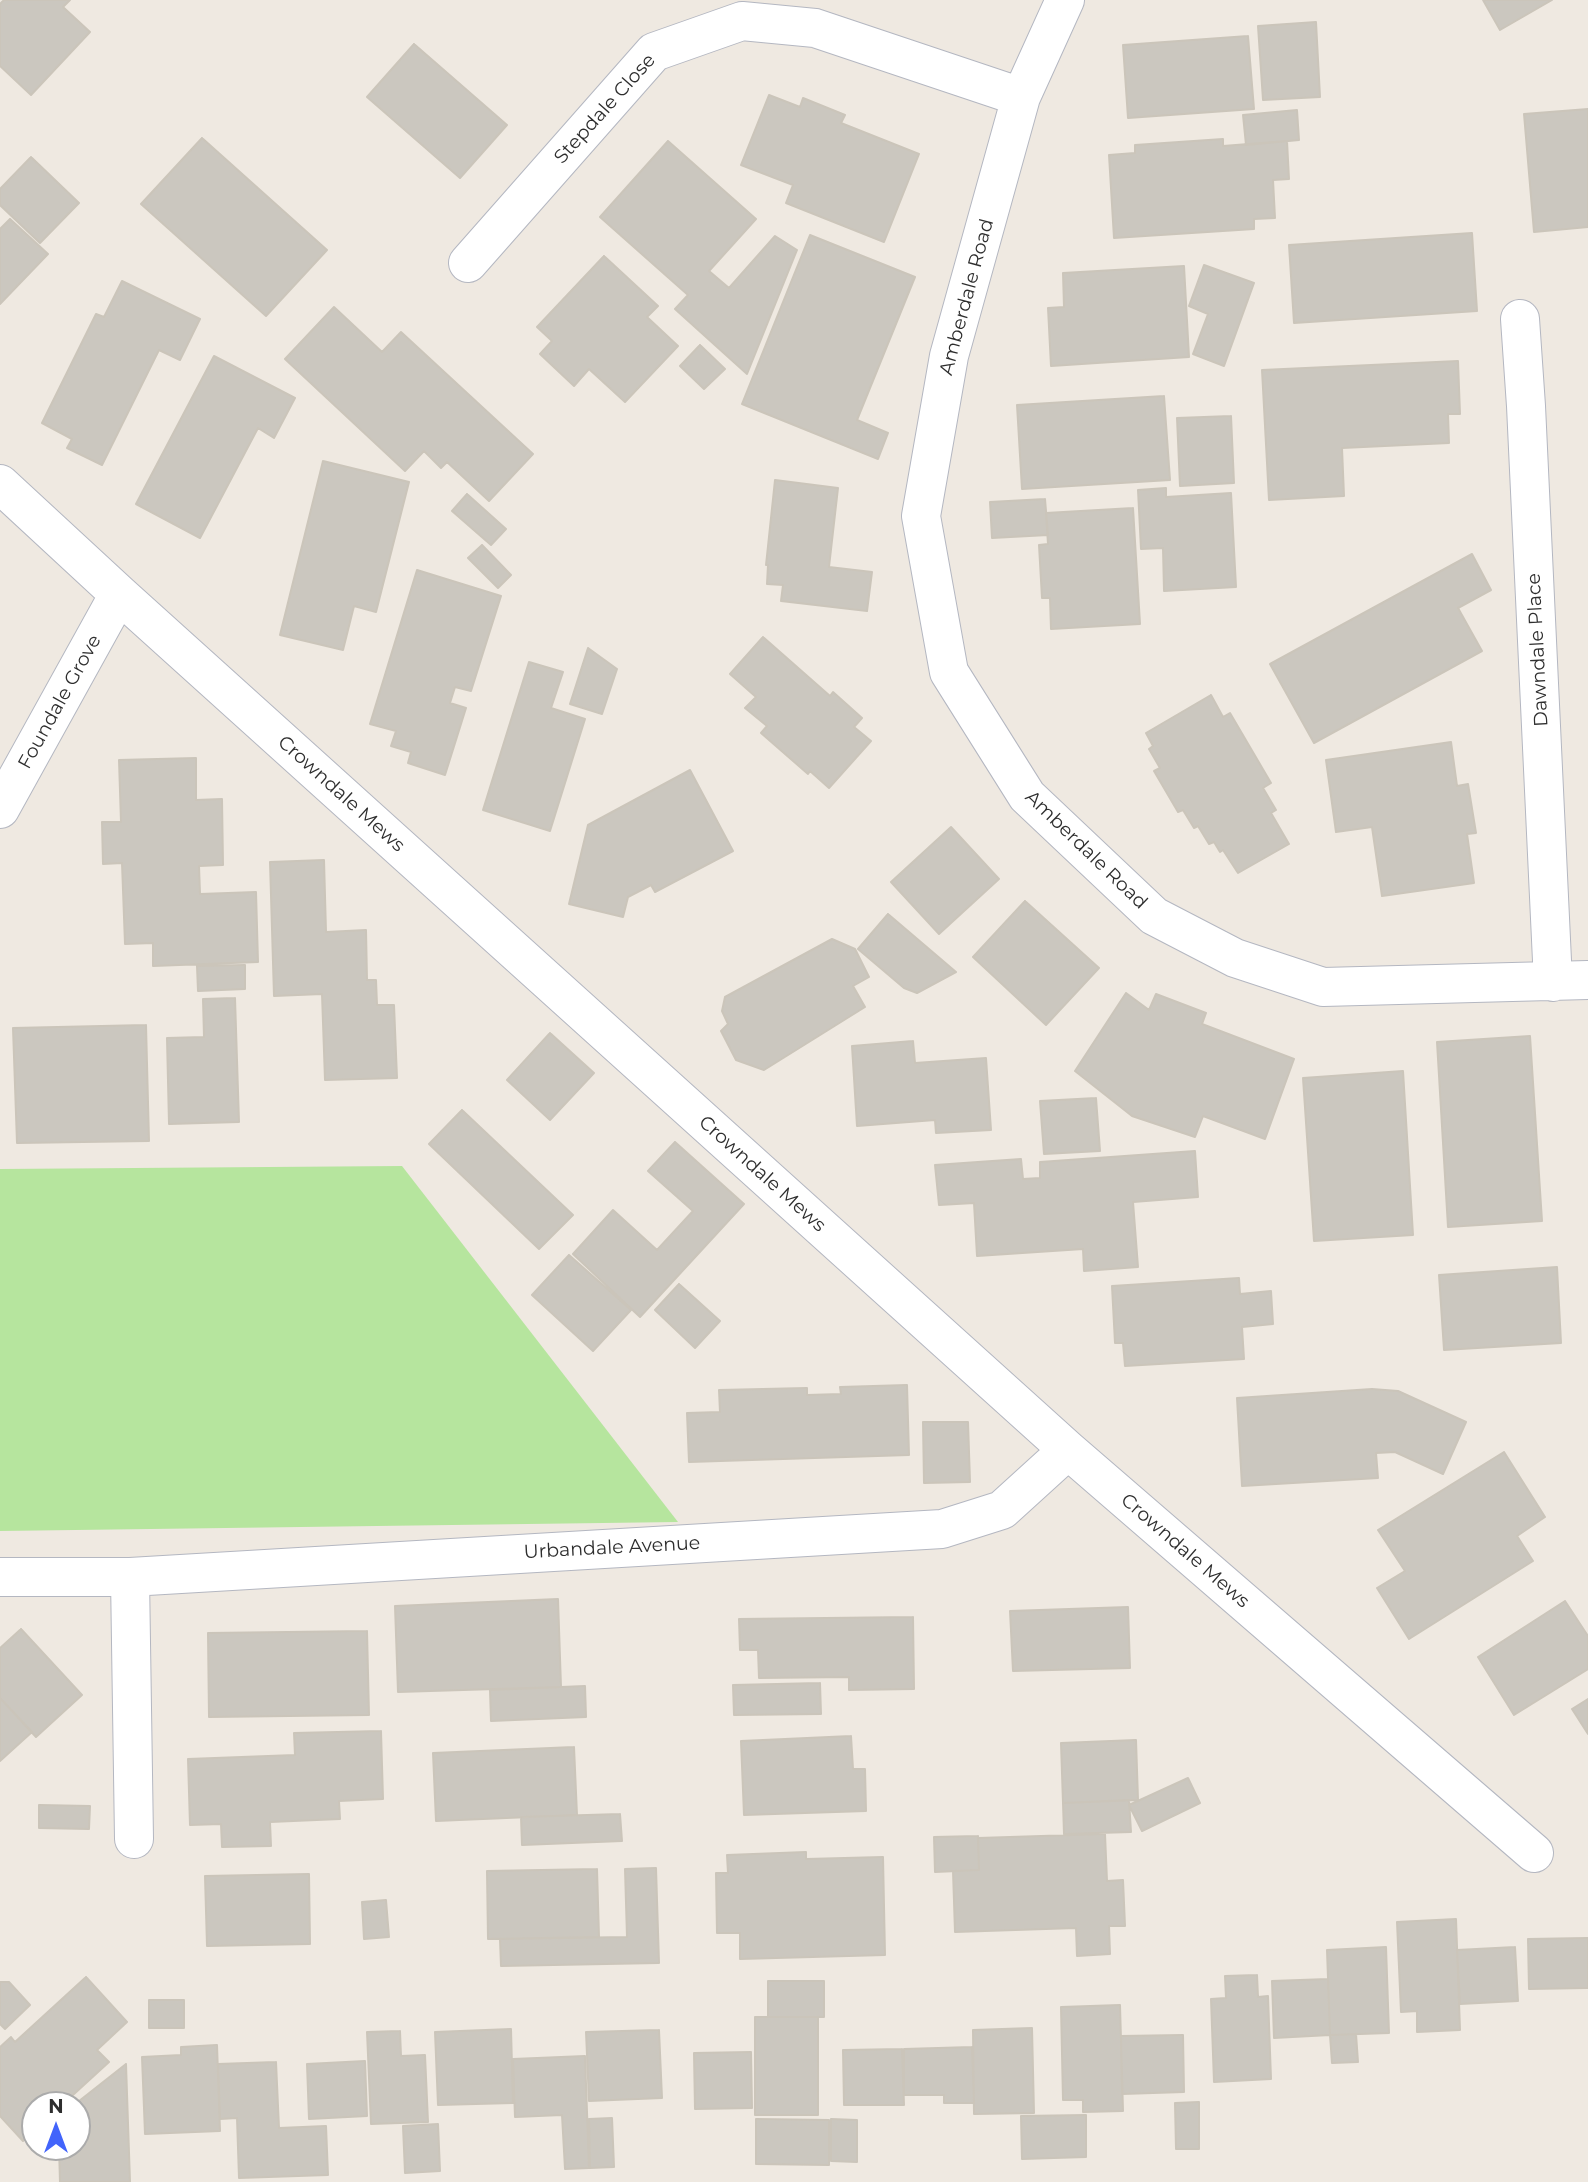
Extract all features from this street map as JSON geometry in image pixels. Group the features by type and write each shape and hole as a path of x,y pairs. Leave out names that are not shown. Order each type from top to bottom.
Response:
{"street":[{"name":"Amberdale Road","path":"1065,0 1021,97 949,356 921,516 949,672 1027,796 1154,916 1235,958 1323,988 1570,981"},
{"name":"Stepdale Close","path":"468,263 654,52 742,21 815,28 1021,97"},
{"name":"Dawndale Place","path":"1520,319 1570,981"},
{"name":"Crowndale Mews","path":"0,484 1068,1450 1534,1853"},
{"name":"Foundale Grove","path":"0,809 119,594"},
{"name":"Urbandale Avenue","path":"0,1577 130,1577 942,1529 1002,1510 1068,1450"},
{"path":"130,1577 134,1839"}],"green space":[{"path":"402,1166 678,1522 0,1531 0,1169"}],"building":[{"path":"4,0 70,0 63,7 90,32 31,95 0,66 0,4"},
{"path":"1483,0 1552,0 1500,30"},
{"path":"1316,22 1320,97 1263,100 1258,26"},
{"path":"1248,36 1254,109 1128,118 1123,45"},
{"path":"414,44 507,125 460,178 367,97"},
{"path":"769,95 800,107 803,98 845,115 841,123 919,154 884,242 786,203 793,185 741,165"},
{"path":"1588,109 1588,227 1534,232 1524,114"},
{"path":"1297,110 1299,140 1246,145 1243,115"},
{"path":"202,138 327,250 266,316 141,204"},
{"path":"1223,139 1223,146 1287,141 1289,179 1273,180 1275,218 1254,219 1254,229 1114,238 1109,155 1135,153 1135,145"},
{"path":"668,141 756,219 709,271 729,288 775,236 797,250 747,374 675,309 688,295 600,217"},
{"path":"31,157 79,203 40,243 0,205 0,189"},
{"path":"10,219 48,254 0,304 0,229"},
{"path":"1472,233 1477,311 1294,323 1289,245"},
{"path":"810,235 915,277 857,420 888,433 878,459 742,404"},
{"path":"604,256 658,306 647,317 678,346 625,402 589,369 574,386 540,354 552,341 537,327"},
{"path":"1204,265 1254,283 1224,366 1193,354 1208,314 1189,306"},
{"path":"1184,266 1189,357 1051,366 1048,308 1064,307 1063,273"},
{"path":"122,281 200,319 180,360 159,350 102,465 67,448 72,439 42,423 96,314 104,317"},
{"path":"334,307 382,352 401,332 533,454 489,501 447,462 441,468 424,451 405,471 285,359"},
{"path":"700,345 725,369 704,389 680,366"},
{"path":"214,356 295,398 274,438 258,428 200,538 136,504"},
{"path":"1458,361 1460,414 1448,414 1449,443 1342,448 1344,496 1269,500 1262,370"},
{"path":"1164,396 1170,480 1022,489 1017,405"},
{"path":"1231,416 1234,483 1180,486 1177,418"},
{"path":"323,461 409,482 376,612 354,606 343,650 280,635"},
{"path":"775,480 838,488 829,567 872,572 867,611 781,601 783,585 767,584 766,565"},
{"path":"1166,488 1166,497 1231,493 1236,587 1164,591 1163,548 1141,549 1138,490"},
{"path":"467,494 506,529 491,545 452,511"},
{"path":"1045,499 1048,535 992,538 990,502"},
{"path":"1133,508 1140,624 1051,629 1050,598 1042,598 1039,545 1048,544 1046,513"},
{"path":"482,545 511,575 498,588 468,558"},
{"path":"1472,554 1491,590 1458,608 1482,651 1314,743 1270,664"},
{"path":"417,570 501,596 471,691 455,687 450,703 466,708 445,775 408,763 411,752 391,746 396,731 370,724"},
{"path":"763,637 830,696 833,692 862,718 854,727 871,741 829,788 810,771 808,774 761,733 767,726 745,708 756,697 730,674"},
{"path":"588,648 617,669 602,714 570,704"},
{"path":"529,662 563,672 551,708 585,719 550,831 483,810"},
{"path":"1211,695 1223,717 1230,713 1271,783 1263,788 1276,810 1271,813 1289,844 1238,873 1223,850 1220,852 1214,842 1209,844 1198,826 1194,828 1183,810 1178,812 1154,771 1160,768 1149,749 1153,746 1146,733"},
{"path":"1451,742 1457,786 1468,784 1476,833 1467,834 1474,883 1382,896 1372,827 1336,832 1326,760"},
{"path":"196,758 196,800 222,799 223,865 199,866 200,894 256,892 258,962 153,966 153,943 125,944 122,863 103,864 102,822 121,822 119,760"},
{"path":"690,770 733,851 655,892 651,885 628,897 623,917 569,904 588,825"},
{"path":"951,827 999,879 939,934 891,882"},
{"path":"324,860 326,932 366,930 367,980 376,980 377,1005 394,1005 397,1078 325,1080 322,994 274,996 270,862"},
{"path":"1025,901 1099,968 1046,1025 973,957"},
{"path":"888,914 956,972 917,993 904,988 858,949"},
{"path":"832,939 855,949 869,977 853,986 865,1007 764,1070 736,1060 721,1031 728,1024 722,1011 725,997"},
{"path":"245,965 245,989 198,991 197,966"},
{"path":"1126,993 1149,1010 1156,994 1206,1013 1202,1024 1294,1059 1265,1139 1203,1116 1195,1137 1132,1116 1075,1071"},
{"path":"235,998 239,1122 169,1124 167,1038 204,1037 203,999"},
{"path":"146,1025 149,1141 17,1143 13,1028"},
{"path":"550,1033 594,1073 550,1120 507,1080"},
{"path":"1530,1036 1542,1221 1448,1227 1437,1042"},
{"path":"913,1041 915,1063 986,1058 991,1130 936,1133 935,1120 857,1126 852,1046"},
{"path":"1403,1071 1413,1235 1314,1241 1303,1078"},
{"path":"1096,1098 1100,1151 1044,1154 1040,1101"},
{"path":"462,1110 573,1215 539,1249 429,1144"},
{"path":"675,1142 744,1204 640,1317 573,1254 613,1210 657,1250 693,1211 648,1171"},
{"path":"1195,1151 1198,1197 1133,1202 1138,1267 1084,1271 1083,1249 977,1256 974,1203 939,1205 935,1165 1021,1159 1023,1179 1040,1178 1040,1162"},
{"path":"569,1255 631,1310 593,1351 532,1295"},
{"path":"1557,1267 1561,1343 1444,1350 1439,1275"},
{"path":"1239,1278 1240,1294 1271,1291 1273,1324 1242,1327 1244,1359 1125,1366 1123,1343 1115,1343 1112,1286"},
{"path":"679,1284 720,1321 695,1348 655,1310"},
{"path":"907,1385 909,1455 689,1462 687,1413 720,1412 719,1390 807,1388 807,1395 841,1394 840,1387"},
{"path":"1372,1389 1398,1391 1466,1422 1443,1474 1395,1452 1376,1453 1378,1478 1242,1486 1237,1398"},
{"path":"923,1422 968,1422 970,1482 924,1483"},
{"path":"1504,1452 1545,1517 1517,1536 1533,1561 1409,1639 1377,1588 1405,1571 1378,1530"},
{"path":"558,1599 561,1687 398,1692 395,1606"},
{"path":"1565,1601 1588,1636 1588,1669 1514,1715 1478,1657"},
{"path":"1128,1607 1130,1668 1013,1671 1010,1611"},
{"path":"913,1617 914,1689 849,1690 849,1677 759,1678 758,1650 740,1650 739,1619"},
{"path":"21,1629 82,1695 36,1737 0,1698 0,1648"},
{"path":"367,1631 369,1715 209,1717 208,1633"},
{"path":"820,1683 821,1714 734,1715 733,1685"},
{"path":"585,1686 586,1717 491,1721 490,1690"},
{"path":"0,1698 32,1732 0,1761"},
{"path":"1588,1699 1588,1734 1572,1709"},
{"path":"381,1731 383,1799 339,1801 340,1819 270,1822 271,1846 222,1847 221,1824 190,1825 188,1759 295,1755 294,1733"},
{"path":"851,1736 853,1769 865,1769 866,1811 744,1815 741,1741"},
{"path":"1136,1740 1138,1800 1063,1803 1061,1743"},
{"path":"574,1747 577,1815 436,1821 433,1753"},
{"path":"1188,1778 1200,1803 1142,1831 1129,1805"},
{"path":"1129,1800 1131,1832 1064,1834 1063,1803"},
{"path":"39,1805 90,1806 89,1829 39,1828"},
{"path":"620,1814 622,1841 522,1845 521,1817"},
{"path":"1105,1834 1107,1881 1123,1880 1125,1926 1109,1926 1110,1954 1077,1956 1076,1928 955,1932 953,1871 979,1870 978,1838"},
{"path":"978,1836 979,1870 935,1872 934,1837"},
{"path":"806,1852 806,1859 883,1857 885,1955 740,1959 740,1933 717,1933 716,1873 728,1873 727,1855"},
{"path":"656,1868 659,1963 501,1966 500,1939 627,1937 625,1869"},
{"path":"597,1869 599,1937 488,1939 487,1871"},
{"path":"309,1874 310,1944 207,1946 205,1876"},
{"path":"386,1900 389,1937 364,1939 362,1902"},
{"path":"1456,1919 1460,2030 1417,2032 1417,2011 1401,2012 1397,1922"},
{"path":"1588,1938 1588,1988 1529,1989 1528,1939"},
{"path":"1386,1947 1389,2033 1330,2035 1327,1950"},
{"path":"1515,1947 1518,2001 1460,2004 1457,1950"},
{"path":"1257,1975 1258,1997 1268,1996 1271,2079 1214,2082 1211,1999 1226,1998 1225,1976"},
{"path":"86,1977 127,2022 97,2050 109,2062 77,2091 21,2091 21,2139 0,2116 0,2047 11,2037 15,2042"},
{"path":"1328,1979 1330,2035 1274,2038 1272,1981"},
{"path":"768,1981 824,1981 824,2017 768,2017"},
{"path":"0,1982 9,1982 30,2005 5,2029 0,2024"},
{"path":"149,2000 184,2000 184,2028 149,2028"},
{"path":"1120,2005 1123,2111 1083,2112 1083,2100 1063,2100 1061,2007"},
{"path":"755,2017 818,2017 818,2115 755,2115"},
{"path":"1032,2028 1034,2113 974,2114 973,2030"},
{"path":"511,2029 513,2103 438,2105 435,2032"},
{"path":"659,2030 662,2098 589,2101 586,2032"},
{"path":"400,2031 401,2056 425,2055 428,2122 371,2124 367,2032"},
{"path":"1356,2034 1358,2062 1332,2063 1330,2035"},
{"path":"1183,2035 1184,2092 1122,2094 1121,2036"},
{"path":"217,2045 220,2131 145,2134 142,2057 181,2055 181,2047"},
{"path":"972,2047 974,2103 944,2103 944,2095 904,2095 904,2049"},
{"path":"902,2049 904,2105 844,2105 843,2050"},
{"path":"751,2052 752,2108 695,2109 694,2053"},
{"path":"585,2056 589,2168 565,2169 562,2115 515,2117 513,2059"},
{"path":"365,2061 367,2116 309,2119 307,2064"},
{"path":"276,2062 279,2128 326,2126 328,2175 239,2178 237,2118 220,2119 218,2064"},
{"path":"126,2064 130,2182 60,2182 59,2161 91,2161 91,2092"},
{"path":"1199,2102 1199,2149 1176,2149 1175,2103"},
{"path":"1086,2115 1086,2157 1022,2159 1021,2116"},
{"path":"612,2118 614,2167 590,2168 589,2119"},
{"path":"756,2119 829,2120 829,2165 756,2164"},
{"path":"831,2119 857,2120 857,2162 831,2161"},
{"path":"438,2124 440,2171 405,2173 403,2126"}]}
